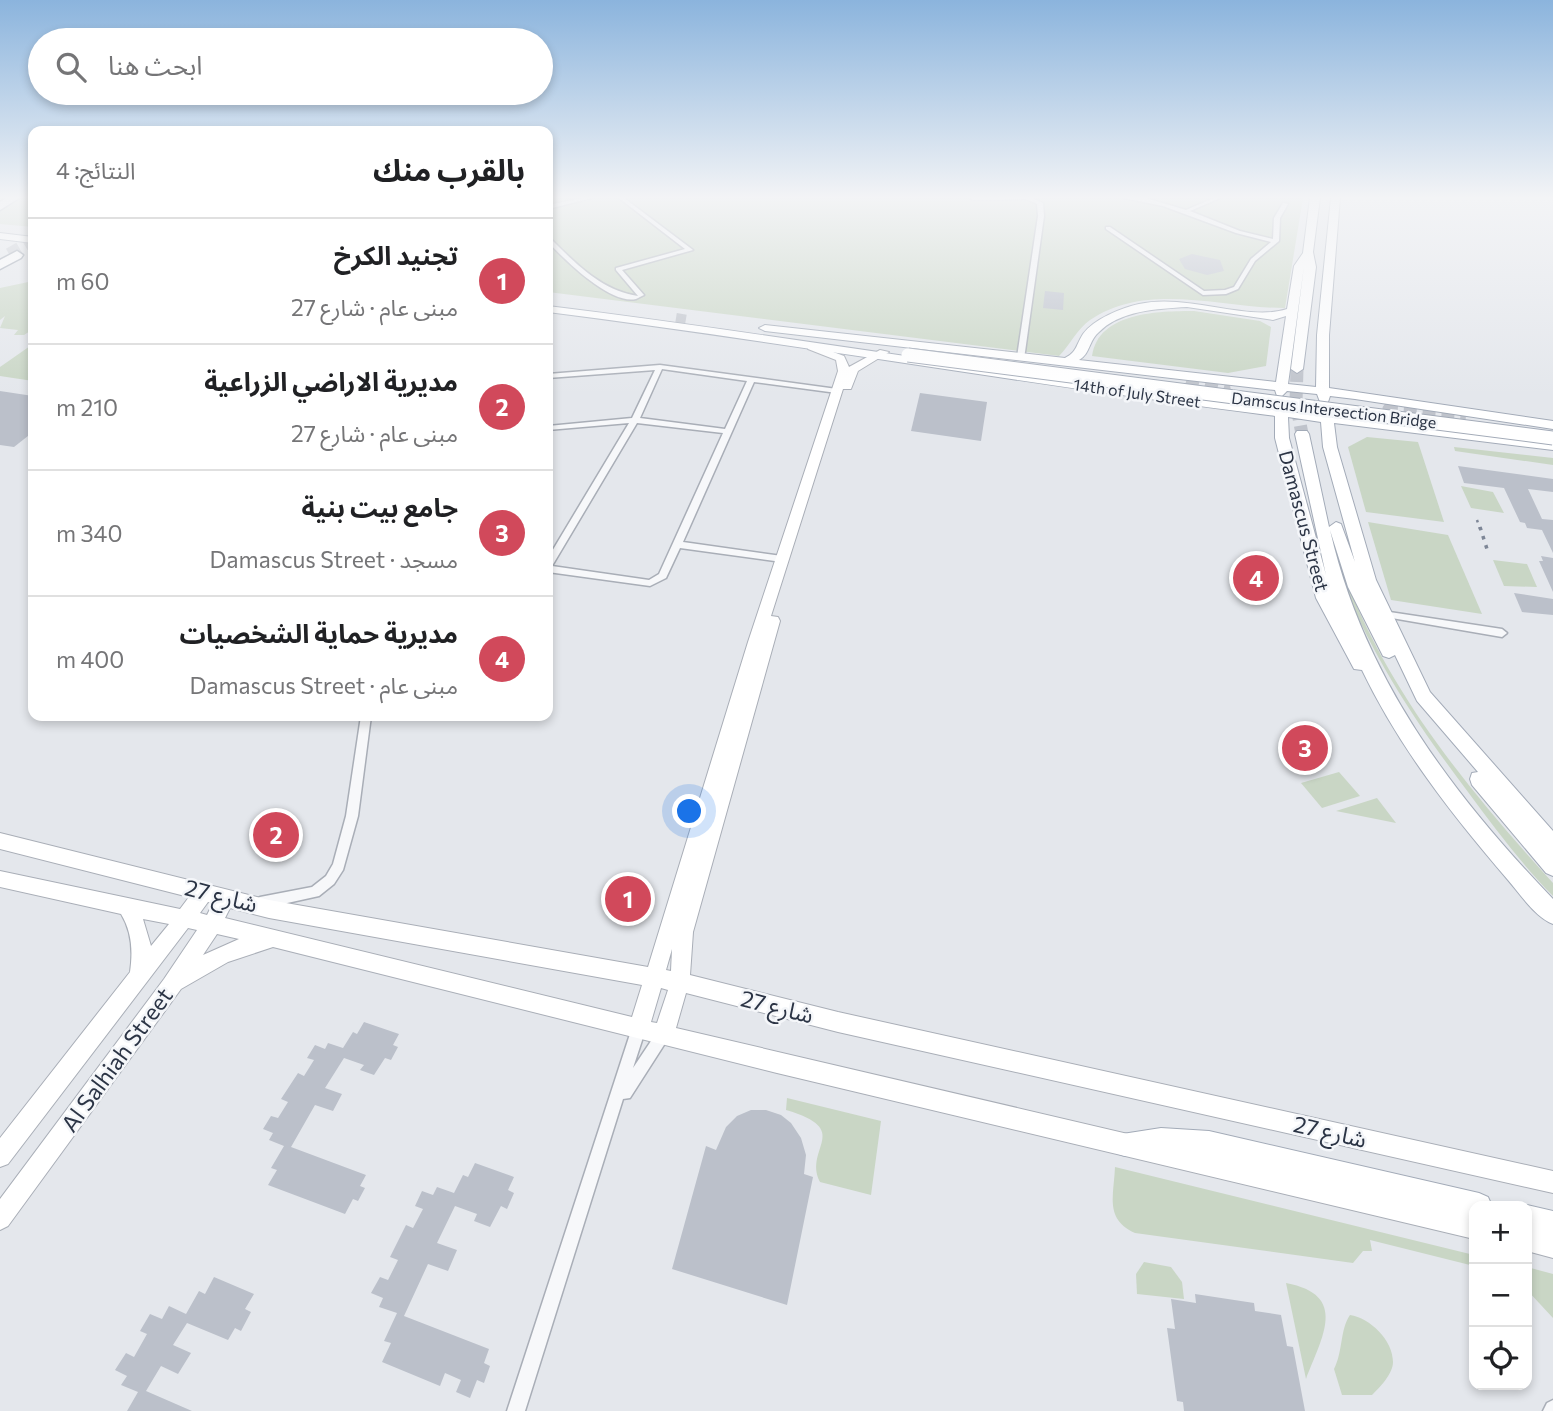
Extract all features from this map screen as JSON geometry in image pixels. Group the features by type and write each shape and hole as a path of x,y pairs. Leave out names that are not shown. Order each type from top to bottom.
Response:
{"main road":[{"name":"Damascus Street","path":"1300,264 1283,367 1282,438 1324,598 1350,650 1445,787 1553,914"},
{"name":"Damascus Street","path":"1310,264 1309,371 1324,395"},
{"name":"Damascus Street","path":"1309,371 1329,264"},
{"name":"14th of July Street","path":"553,303 602,312 909,352"},
{"path":"1067,362 1080,355 1088,336 1100,324 1141,307 1198,304 1273,317 1291,311"},
{"name":"14th of July Street","path":"553,309 682,319 723,328"},
{"name":"14th of July Street","path":"811,339 1021,357 1243,383 1327,416 1553,446"},
{"name":"14th of July Street","path":"811,339 878,354 1234,408 1324,395 1355,395 1553,425"},
{"path":"639,1028 652,977 843,371 842,360 811,339"},
{"name":"14th of July Street","path":"878,354 909,352"},
{"name":"Damscus Intersection Bridge","path":"909,352 1553,431"},
{"name":"Damscus Intersection Bridge","path":"909,352 1553,438"},
{"path":"664,1034 680,982 683,932 776,610 851,372 878,354"},
{"path":"1243,383 1271,378 1283,367"},
{"path":"1309,371 1355,395"},
{"path":"1234,408 1265,420 1282,438"},
{"name":"Damascus Street","path":"1327,416 1330,447 1368,580 1428,703"},
{"path":"1330,447 1345,432 1373,424"},
{"name":"Damascus Street","path":"1385,701 1341,600 1308,435 1340,546 1380,637 1403,673 1553,845"},
{"path":"1428,703 1456,751 1553,867"},
{"name":"شارع 27","path":"0,841 252,904 680,982 838,1022 1553,1182"},
{"name":"شارع 27","path":"0,879 275,938 639,1028 1469,1226"},
{"name":"Al Salhiah Street","path":"0,1156 205,892"},
{"name":"Al Salhiah Street","path":"0,1218 172,986 212,925 226,897"},
{"path":"127,908 139,930 142,958 140,974"},
{"path":"172,986 223,954 275,938"},
{"path":"1125,1144 1161,1140 1209,1143 1469,1204"},
{"path":"1532,1219 1553,1224"},
{"path":"1532,1240 1553,1246"}],"street":[{"path":"575,264 591,279 626,298 638,296 618,269 638,264"},
{"path":"1021,357 1032,264"},
{"path":"1160,264 1203,293 1226,292 1236,288 1250,264"},
{"path":"553,376 660,367 836,391"},
{"path":"553,559 635,420 660,367"},
{"path":"553,568 650,583 663,576 751,380"},
{"path":"553,428 635,420 726,431"},
{"path":"676,544 782,559"},
{"path":"1383,614 1502,633"},
{"path":"252,904 315,892 330,880 339,866 352,816 365,721"},
{"path":"516,1411 617,1104 639,1028"},
{"path":"617,1104 664,1034"}],"green space":[{"path":"553,264 1292,264 1285,308 1185,299 1136,302 1112,308 1090,320 1059,356 553,293"},
{"path":"28,282 28,332 24,335 14,335 18,330 0,328 5,316 0,320 0,288"},
{"path":"1194,311 1260,321 1271,327 1266,366 1228,373 1092,356 1097,341 1106,330 1118,322 1148,314"},
{"path":"28,347 28,380 0,376 0,367"},
{"path":"1367,437 1418,442 1444,522 1366,512 1348,447"},
{"path":"1454,447 1553,458 1553,465 1455,451"},
{"path":"1461,486 1493,492 1504,513 1471,508"},
{"path":"1368,522 1448,535 1482,614 1391,600"},
{"path":"1493,560 1527,564 1537,587 1504,586"},
{"path":"1346,590 1350,590 1389,670 1438,745 1494,816 1553,883 1553,896 1498,832 1416,720 1371,644"},
{"path":"1339,772 1360,796 1322,808 1301,783"},
{"path":"1377,798 1396,823 1336,811"},
{"path":"787,1098 881,1121 871,1195 820,1182 816,1170 822,1133 818,1125 806,1117 786,1110"},
{"path":"1115,1167 1469,1254 1469,1265 1370,1240 1372,1251 1363,1251 1353,1263 1135,1233 1119,1221 1113,1205"},
{"path":"1144,1262 1171,1267 1182,1282 1184,1299 1137,1294 1136,1274"},
{"path":"1532,1268 1553,1274 1553,1318 1532,1295"},
{"path":"1286,1283 1306,1289 1318,1297 1324,1308 1326,1320 1323,1333 1306,1379"},
{"path":"1350,1315 1358,1317 1379,1331 1392,1354 1391,1371 1372,1395 1342,1395 1334,1369"}],"building":[{"path":"1182,264 1221,264 1224,271 1207,275 1185,269"},
{"path":"1045,291 1064,293 1063,310 1043,308"},
{"path":"0,391 28,395 28,436 14,447 0,445"},
{"path":"920,393 987,402 981,441 911,431"},
{"path":"1458,466 1553,479 1553,492 1528,489 1542,519 1553,520 1553,553 1542,530 1527,528 1525,523 1520,522 1504,488 1464,483"},
{"path":"1541,556 1553,558 1553,592 1539,561 1543,561"},
{"path":"1514,593 1553,599 1553,615 1522,612"},
{"path":"364,1022 399,1034 393,1045 398,1047 391,1060 385,1058 374,1075 360,1070 364,1065 344,1058 325,1088 342,1094 333,1111 315,1105 291,1147 366,1175 360,1186 365,1188 358,1201 353,1199 345,1214 268,1185 277,1170 271,1168 284,1146 269,1140 273,1133 263,1129 271,1116 278,1118 288,1102 281,1099 298,1073 304,1076 314,1060 307,1058 315,1045 325,1049 328,1043 343,1048 353,1032 357,1034"},
{"path":"751,1110 766,1110 781,1115 791,1123 801,1138 806,1155 804,1174 813,1177 787,1305 672,1269 706,1146 716,1150 726,1127 737,1116"},
{"path":"475,1163 514,1177 508,1190 514,1193 507,1209 501,1206 490,1227 474,1221 477,1214 455,1206 437,1243 457,1250 448,1271 428,1264 404,1316 489,1349 484,1363 490,1366 484,1383 477,1380 470,1398 456,1392 461,1380 445,1373 440,1386 382,1362 391,1343 384,1341 397,1313 379,1307 383,1298 371,1293 380,1277 388,1280 398,1260 390,1257 406,1225 413,1228 423,1209 415,1206 422,1191 433,1195 437,1187 454,1193 463,1175 468,1177"},
{"path":"214,1277 254,1294 245,1309 251,1312 241,1331 235,1328 228,1340 187,1323 173,1345 191,1353 178,1374 161,1366 146,1391 192,1411 127,1411 138,1392 121,1385 127,1376 115,1370 126,1353 134,1357 147,1334 140,1331 150,1314 162,1319 169,1306 186,1314 199,1291 205,1294"},
{"path":"1195,1294 1254,1303 1255,1311 1281,1315 1287,1346 1293,1347 1305,1411 1184,1411 1183,1402 1177,1401 1167,1328 1175,1329 1171,1299 1196,1303"}],"tunnel":[{"path":"676,318 688,320"},
{"path":"1297,369 1296,402 1302,434"},
{"path":"1187,378 1224,388 1225,397 1212,402"},
{"path":"1402,425 1389,417 1389,409 1466,415"}],"railway":[{"path":"1477,520 1480,529"},
{"path":"1480,527 1487,549"}],"place":[{"name":"مديرية حماية الشخصيات","path":"1256,578"},
{"name":"جامع بيت بنية","path":"1305,748"},
{"name":"مديرية الاراضي الزراعية","path":"276,835"},
{"name":"تجنيد الكرخ","path":"628,899"}]}
